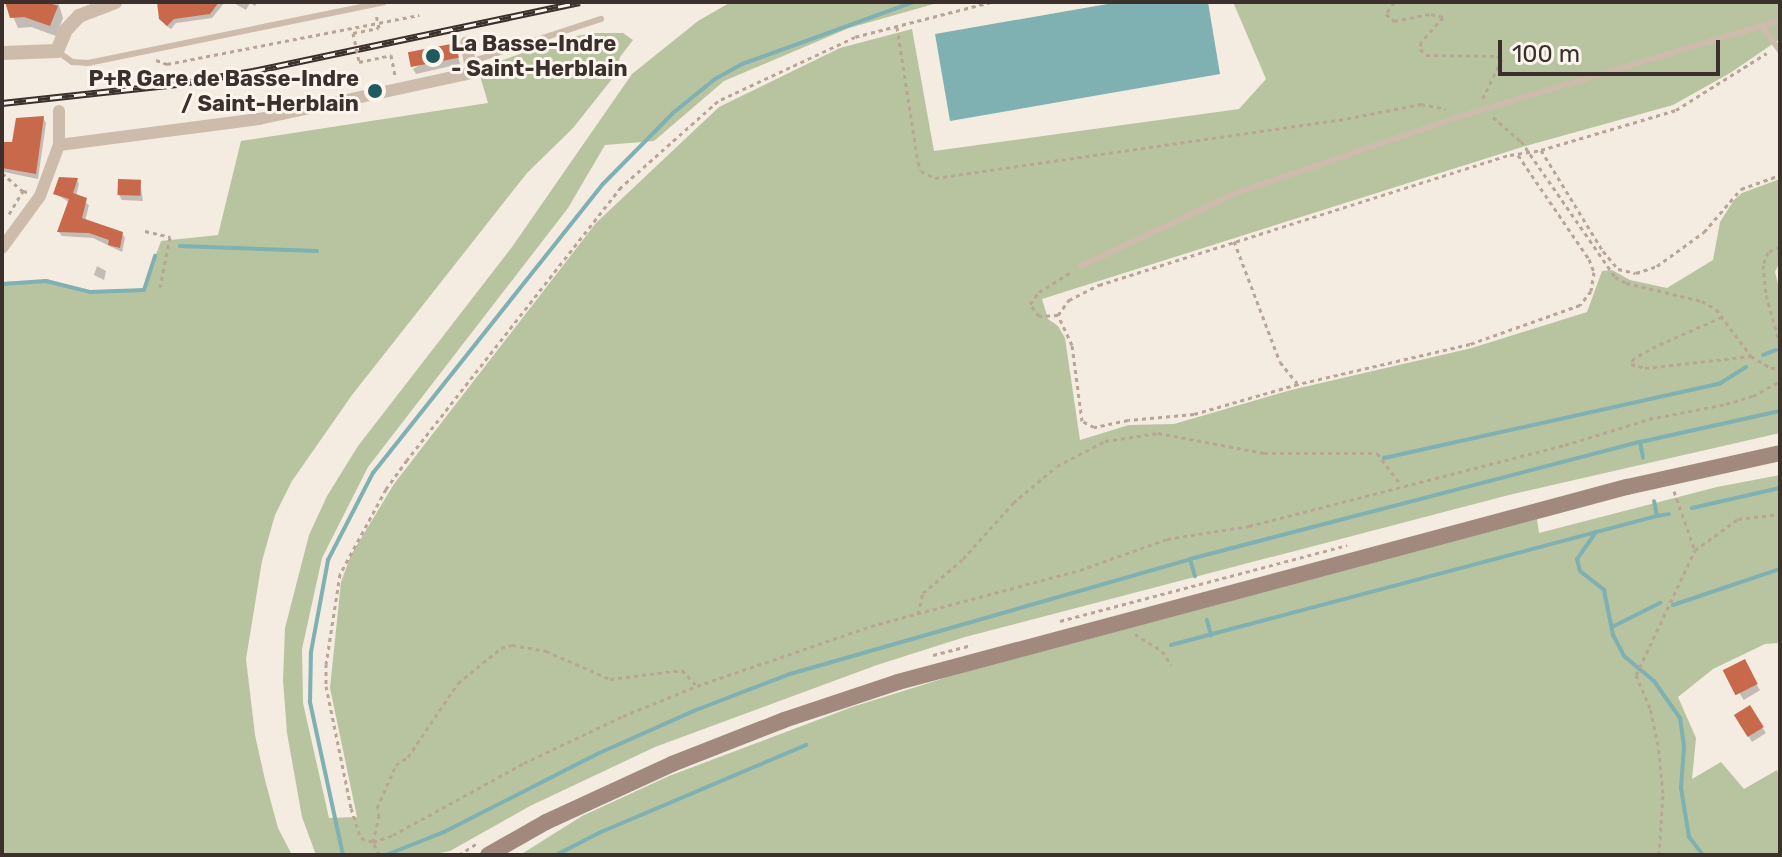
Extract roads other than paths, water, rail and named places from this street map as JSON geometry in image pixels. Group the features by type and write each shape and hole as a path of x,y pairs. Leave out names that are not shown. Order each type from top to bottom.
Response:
{"main road":[{"path":"488,855 587,802 784,720 898,682 1670,476 1780,453"}],"street":[{"path":"2,53 57,51 66,30 79,16 115,2"},
{"path":"59,145 259,119 472,73 466,43"},
{"path":"2,248 40,196 59,145 59,111"}],"lane":[{"path":"57,51 72,62 88,63 384,2"},
{"path":"470,62 601,19"},
{"path":"1081,266 1236,193 1461,116 1780,20"},
{"path":"1762,26 1778,49"}],"water":[{"path":"1119,2 1208,2 1220,74 950,121 935,34"}],"waterway":[{"path":"343,855 310,702 311,652 328,560 373,473 603,184 673,113 715,79 742,64 913,2"},
{"path":"180,246 317,251"},
{"path":"2,284 46,281 90,292 144,290 155,256"},
{"path":"1763,355 1776,350"},
{"path":"1384,458 1719,384 1746,367"},
{"path":"386,855 444,832 597,754 696,710 790,674 1190,559 1640,442 1780,411"},
{"path":"1640,442 1643,458"},
{"path":"1692,508 1780,488"},
{"path":"1171,645 1657,516 1654,501"},
{"path":"1657,516 1669,514"},
{"path":"1596,532 1577,559 1580,571 1604,590 1613,635 1624,656 1654,681 1680,718 1684,747 1681,788 1689,837 1703,855"},
{"path":"1190,559 1195,576"},
{"path":"1673,605 1780,569"},
{"path":"1612,627 1660,603"},
{"path":"1207,620 1211,635"},
{"path":"556,855 601,832 806,745"}],"railway":[{"path":"2,103 177,84 253,71 580,2"}],"place":[{"name":"La Basse-Indre - Saint-Herblain","path":"433,56"},
{"name":"P+R Gare de Basse-Indre / Saint-Herblain","path":"375,91"}]}
